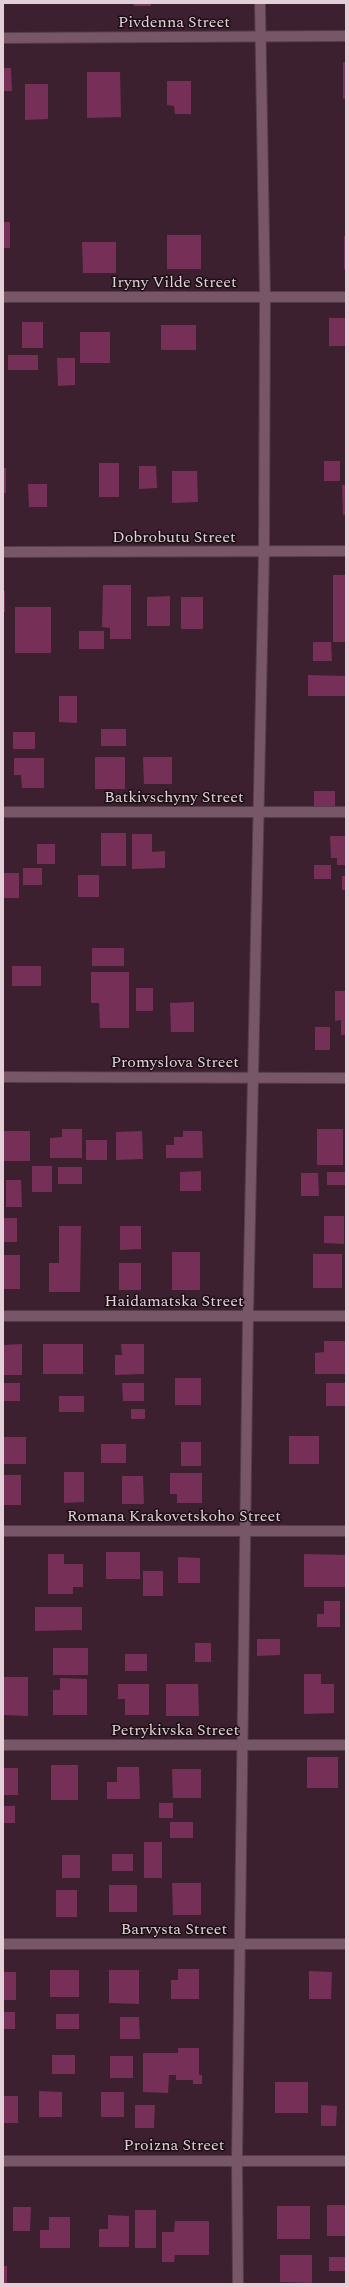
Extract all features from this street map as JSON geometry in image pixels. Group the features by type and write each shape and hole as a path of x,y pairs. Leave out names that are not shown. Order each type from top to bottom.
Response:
{"street":[{"path":"238,2284 237,2160 248,1316 252,1078 260,812 264,551 265,297 260,3"},
{"name":"Pivdenna Street","path":"3,38 346,36"},
{"name":"Iryny Vilde Street","path":"3,297 346,297"},
{"name":"Dobrobutu Street","path":"3,552 346,551"},
{"name":"Batkivschyny Street","path":"3,812 346,812"},
{"name":"Promyslova Street","path":"3,1077 346,1078"},
{"name":"Haidamatska Street","path":"3,1316 346,1316"},
{"name":"Romana Krakovetskoho Street","path":"3,1531 346,1531"},
{"name":"Petrykivska Street","path":"3,1745 346,1745"},
{"name":"Barvysta Street","path":"3,1944 346,1944"},
{"name":"Proizna Street","path":"3,2161 346,2161"}],"building":[{"path":"133,3 151,3 151,6 134,6"},
{"path":"3,60 4,68 11,68 12,91 3,91"},
{"path":"343,62 346,62 346,99 343,99"},
{"path":"87,72 120,72 121,117 87,118"},
{"path":"167,81 191,81 191,114 175,114 174,106 167,105"},
{"path":"25,84 48,84 48,119 25,120"},
{"path":"3,222 10,222 10,248 3,248"},
{"path":"167,235 201,235 201,269 167,269"},
{"path":"344,236 346,236 346,269 344,269"},
{"path":"82,242 116,242 116,273 83,273"},
{"path":"329,318 346,318 346,346 329,346"},
{"path":"22,322 43,322 43,348 22,348"},
{"path":"161,325 196,325 196,350 161,350"},
{"path":"80,332 110,332 110,363 80,363"},
{"path":"8,355 38,355 38,370 8,370"},
{"path":"57,358 75,358 75,385 58,386"},
{"path":"324,461 340,461 340,481 324,481"},
{"path":"99,463 119,463 119,497 99,497"},
{"path":"139,466 156,466 157,488 139,489"},
{"path":"3,468 6,468 6,493 3,493"},
{"path":"172,471 197,471 198,502 172,503"},
{"path":"28,484 47,484 47,507 29,507"},
{"path":"342,485 346,485 346,515 343,515"},
{"path":"333,575 346,575 346,642 333,642"},
{"path":"103,585 131,585 131,639 110,639 110,628 102,627"},
{"path":"3,591 5,591 5,612 3,612"},
{"path":"170,596 170,626 147,626 147,597"},
{"path":"181,597 203,597 203,629 181,629"},
{"path":"15,607 51,607 51,653 15,653"},
{"path":"79,631 104,631 104,649 79,649"},
{"path":"313,642 331,642 332,661 313,661"},
{"path":"308,675 346,676 346,696 308,696"},
{"path":"59,696 77,696 77,723 59,722"},
{"path":"101,729 126,729 126,746 101,746"},
{"path":"13,732 35,732 35,749 13,749"},
{"path":"95,757 125,757 125,789 95,789"},
{"path":"143,757 172,757 172,784 144,784"},
{"path":"14,758 44,758 44,788 22,788 21,775 14,775"},
{"path":"314,791 335,791 335,808 314,807"},
{"path":"101,833 126,833 126,866 101,866"},
{"path":"132,834 152,834 152,852 165,851 165,868 132,869"},
{"path":"330,836 346,836 346,865 337,865 337,858 331,858"},
{"path":"37,844 55,844 55,864 37,864"},
{"path":"314,865 331,865 331,879 314,879"},
{"path":"23,868 42,868 42,885 23,885"},
{"path":"3,873 19,873 19,898 3,898"},
{"path":"78,875 99,875 99,897 78,897"},
{"path":"342,876 346,876 346,890 342,890"},
{"path":"92,948 124,948 124,966 92,966"},
{"path":"12,966 41,966 41,986 12,986"},
{"path":"91,972 129,972 129,1028 100,1028 99,1003 91,1003"},
{"path":"136,988 153,988 153,1011 136,1011"},
{"path":"335,991 346,991 346,1035 341,1035 341,1020 335,1021"},
{"path":"194,1002 194,1032 171,1032 170,1003"},
{"path":"315,1027 330,1027 330,1050 315,1050"},
{"path":"62,1129 82,1129 82,1158 50,1158 50,1138 62,1137"},
{"path":"317,1129 343,1129 343,1165 317,1165"},
{"path":"3,1131 30,1131 30,1161 3,1161"},
{"path":"142,1131 143,1159 116,1160 116,1132"},
{"path":"183,1131 202,1131 203,1158 166,1158 166,1145 174,1145 174,1137 183,1137"},
{"path":"86,1140 107,1140 107,1160 86,1160"},
{"path":"32,1166 52,1166 52,1192 32,1192"},
{"path":"58,1167 82,1167 82,1184 58,1184"},
{"path":"201,1171 201,1191 180,1191 180,1172"},
{"path":"327,1172 346,1172 346,1185 327,1185"},
{"path":"301,1173 318,1173 319,1196 301,1196"},
{"path":"6,1180 21,1180 22,1207 6,1207"},
{"path":"324,1216 344,1216 344,1244 324,1243"},
{"path":"4,1218 17,1218 17,1242 4,1242"},
{"path":"59,1226 81,1226 80,1292 49,1292 49,1263 59,1263"},
{"path":"120,1226 141,1226 141,1249 120,1250"},
{"path":"172,1252 200,1252 200,1290 172,1290"},
{"path":"313,1254 342,1254 342,1288 313,1288"},
{"path":"3,1255 20,1255 20,1289 3,1289"},
{"path":"119,1263 141,1263 141,1290 119,1290"},
{"path":"324,1341 346,1341 346,1374 315,1374 315,1353 324,1352"},
{"path":"22,1344 22,1375 3,1375 3,1345"},
{"path":"43,1344 83,1344 83,1374 43,1374"},
{"path":"121,1344 144,1344 144,1374 115,1375 115,1355 122,1355"},
{"path":"175,1378 201,1378 201,1405 175,1405"},
{"path":"3,1383 20,1383 20,1401 3,1401"},
{"path":"122,1383 144,1383 144,1401 123,1401"},
{"path":"326,1383 345,1383 345,1406 326,1406"},
{"path":"59,1396 84,1396 84,1412 59,1412"},
{"path":"131,1409 145,1409 145,1419 131,1419"},
{"path":"289,1436 319,1436 319,1464 289,1464"},
{"path":"3,1437 26,1437 26,1464 3,1464"},
{"path":"181,1442 201,1442 201,1466 181,1466"},
{"path":"101,1444 126,1444 126,1463 101,1463"},
{"path":"64,1472 84,1472 84,1502 64,1503"},
{"path":"170,1473 202,1473 202,1503 177,1503 177,1494 170,1494"},
{"path":"3,1475 21,1475 21,1505 3,1505"},
{"path":"122,1476 143,1476 144,1504 122,1504"},
{"path":"106,1552 140,1552 140,1579 106,1579"},
{"path":"48,1554 64,1554 64,1564 83,1564 83,1587 73,1587 73,1594 48,1594"},
{"path":"304,1554 345,1555 345,1587 304,1587"},
{"path":"178,1557 200,1558 200,1583 178,1583"},
{"path":"143,1571 163,1571 163,1596 143,1596"},
{"path":"324,1601 340,1601 340,1627 317,1627 317,1614 324,1614"},
{"path":"35,1607 82,1607 82,1630 35,1631"},
{"path":"257,1639 280,1639 280,1655 257,1656"},
{"path":"195,1643 211,1643 211,1662 195,1662"},
{"path":"53,1648 88,1648 88,1675 53,1675"},
{"path":"125,1654 147,1654 147,1671 125,1671"},
{"path":"304,1674 321,1674 321,1684 334,1684 334,1713 304,1714"},
{"path":"3,1677 28,1677 28,1716 3,1715"},
{"path":"60,1678 87,1679 87,1715 53,1715 53,1690 60,1690"},
{"path":"118,1684 149,1684 149,1715 125,1715 125,1699 118,1699"},
{"path":"166,1684 198,1684 199,1716 166,1716"},
{"path":"307,1757 338,1757 338,1788 307,1788"},
{"path":"51,1765 78,1765 78,1800 51,1800"},
{"path":"117,1767 139,1767 140,1799 107,1799 107,1782 117,1782"},
{"path":"3,1768 18,1768 18,1795 3,1795"},
{"path":"172,1769 201,1769 201,1798 173,1798"},
{"path":"159,1803 173,1803 173,1818 159,1818"},
{"path":"3,1806 15,1806 15,1823 3,1823"},
{"path":"170,1822 193,1822 193,1838 170,1838"},
{"path":"144,1842 162,1842 162,1878 144,1878"},
{"path":"112,1854 133,1854 133,1871 112,1871"},
{"path":"62,1855 80,1855 80,1878 62,1878"},
{"path":"172,1883 201,1883 201,1915 173,1915"},
{"path":"109,1885 137,1885 137,1912 109,1912"},
{"path":"56,1890 77,1890 77,1917 56,1917"},
{"path":"178,1969 199,1969 199,1999 171,1999 171,1980 178,1980"},
{"path":"50,1970 79,1970 79,1997 50,1997"},
{"path":"109,1970 139,1970 139,2004 109,2003"},
{"path":"309,1971 332,1972 331,1999 309,1999"},
{"path":"3,1972 16,1972 16,2000 3,2000"},
{"path":"3,2012 15,2012 15,2029 3,2029"},
{"path":"56,2014 79,2014 79,2029 56,2029"},
{"path":"120,2017 139,2017 140,2039 120,2039"},
{"path":"178,2048 199,2048 199,2075 202,2075 202,2084 193,2084 193,2080 176,2080 176,2075 169,2075 168,2093 143,2092 143,2053 178,2053"},
{"path":"52,2055 75,2055 75,2074 52,2074"},
{"path":"110,2056 133,2056 133,2078 110,2078"},
{"path":"275,2082 308,2082 308,2113 275,2113"},
{"path":"39,2091 62,2092 62,2117 39,2117"},
{"path":"101,2092 124,2092 124,2117 101,2117"},
{"path":"3,2096 18,2096 18,2123 3,2123"},
{"path":"135,2105 155,2105 154,2128 135,2128"},
{"path":"321,2105 337,2106 336,2126 321,2126"},
{"path":"327,2205 346,2205 346,2236 327,2236"},
{"path":"277,2206 310,2206 310,2239 277,2239"},
{"path":"13,2207 31,2207 30,2231 13,2231"},
{"path":"135,2210 156,2210 156,2248 135,2248"},
{"path":"108,2215 129,2216 129,2247 99,2247 99,2229 108,2229"},
{"path":"49,2217 70,2217 70,2248 40,2248 40,2230 49,2230"},
{"path":"175,2221 209,2221 209,2255 175,2255 174,2262 162,2262 162,2232 174,2232"},
{"path":"280,2255 312,2255 312,2283 280,2282"},
{"path":"329,2257 345,2257 345,2271 329,2271"},
{"path":"3,2266 7,2266 7,2284 3,2284"}]}
